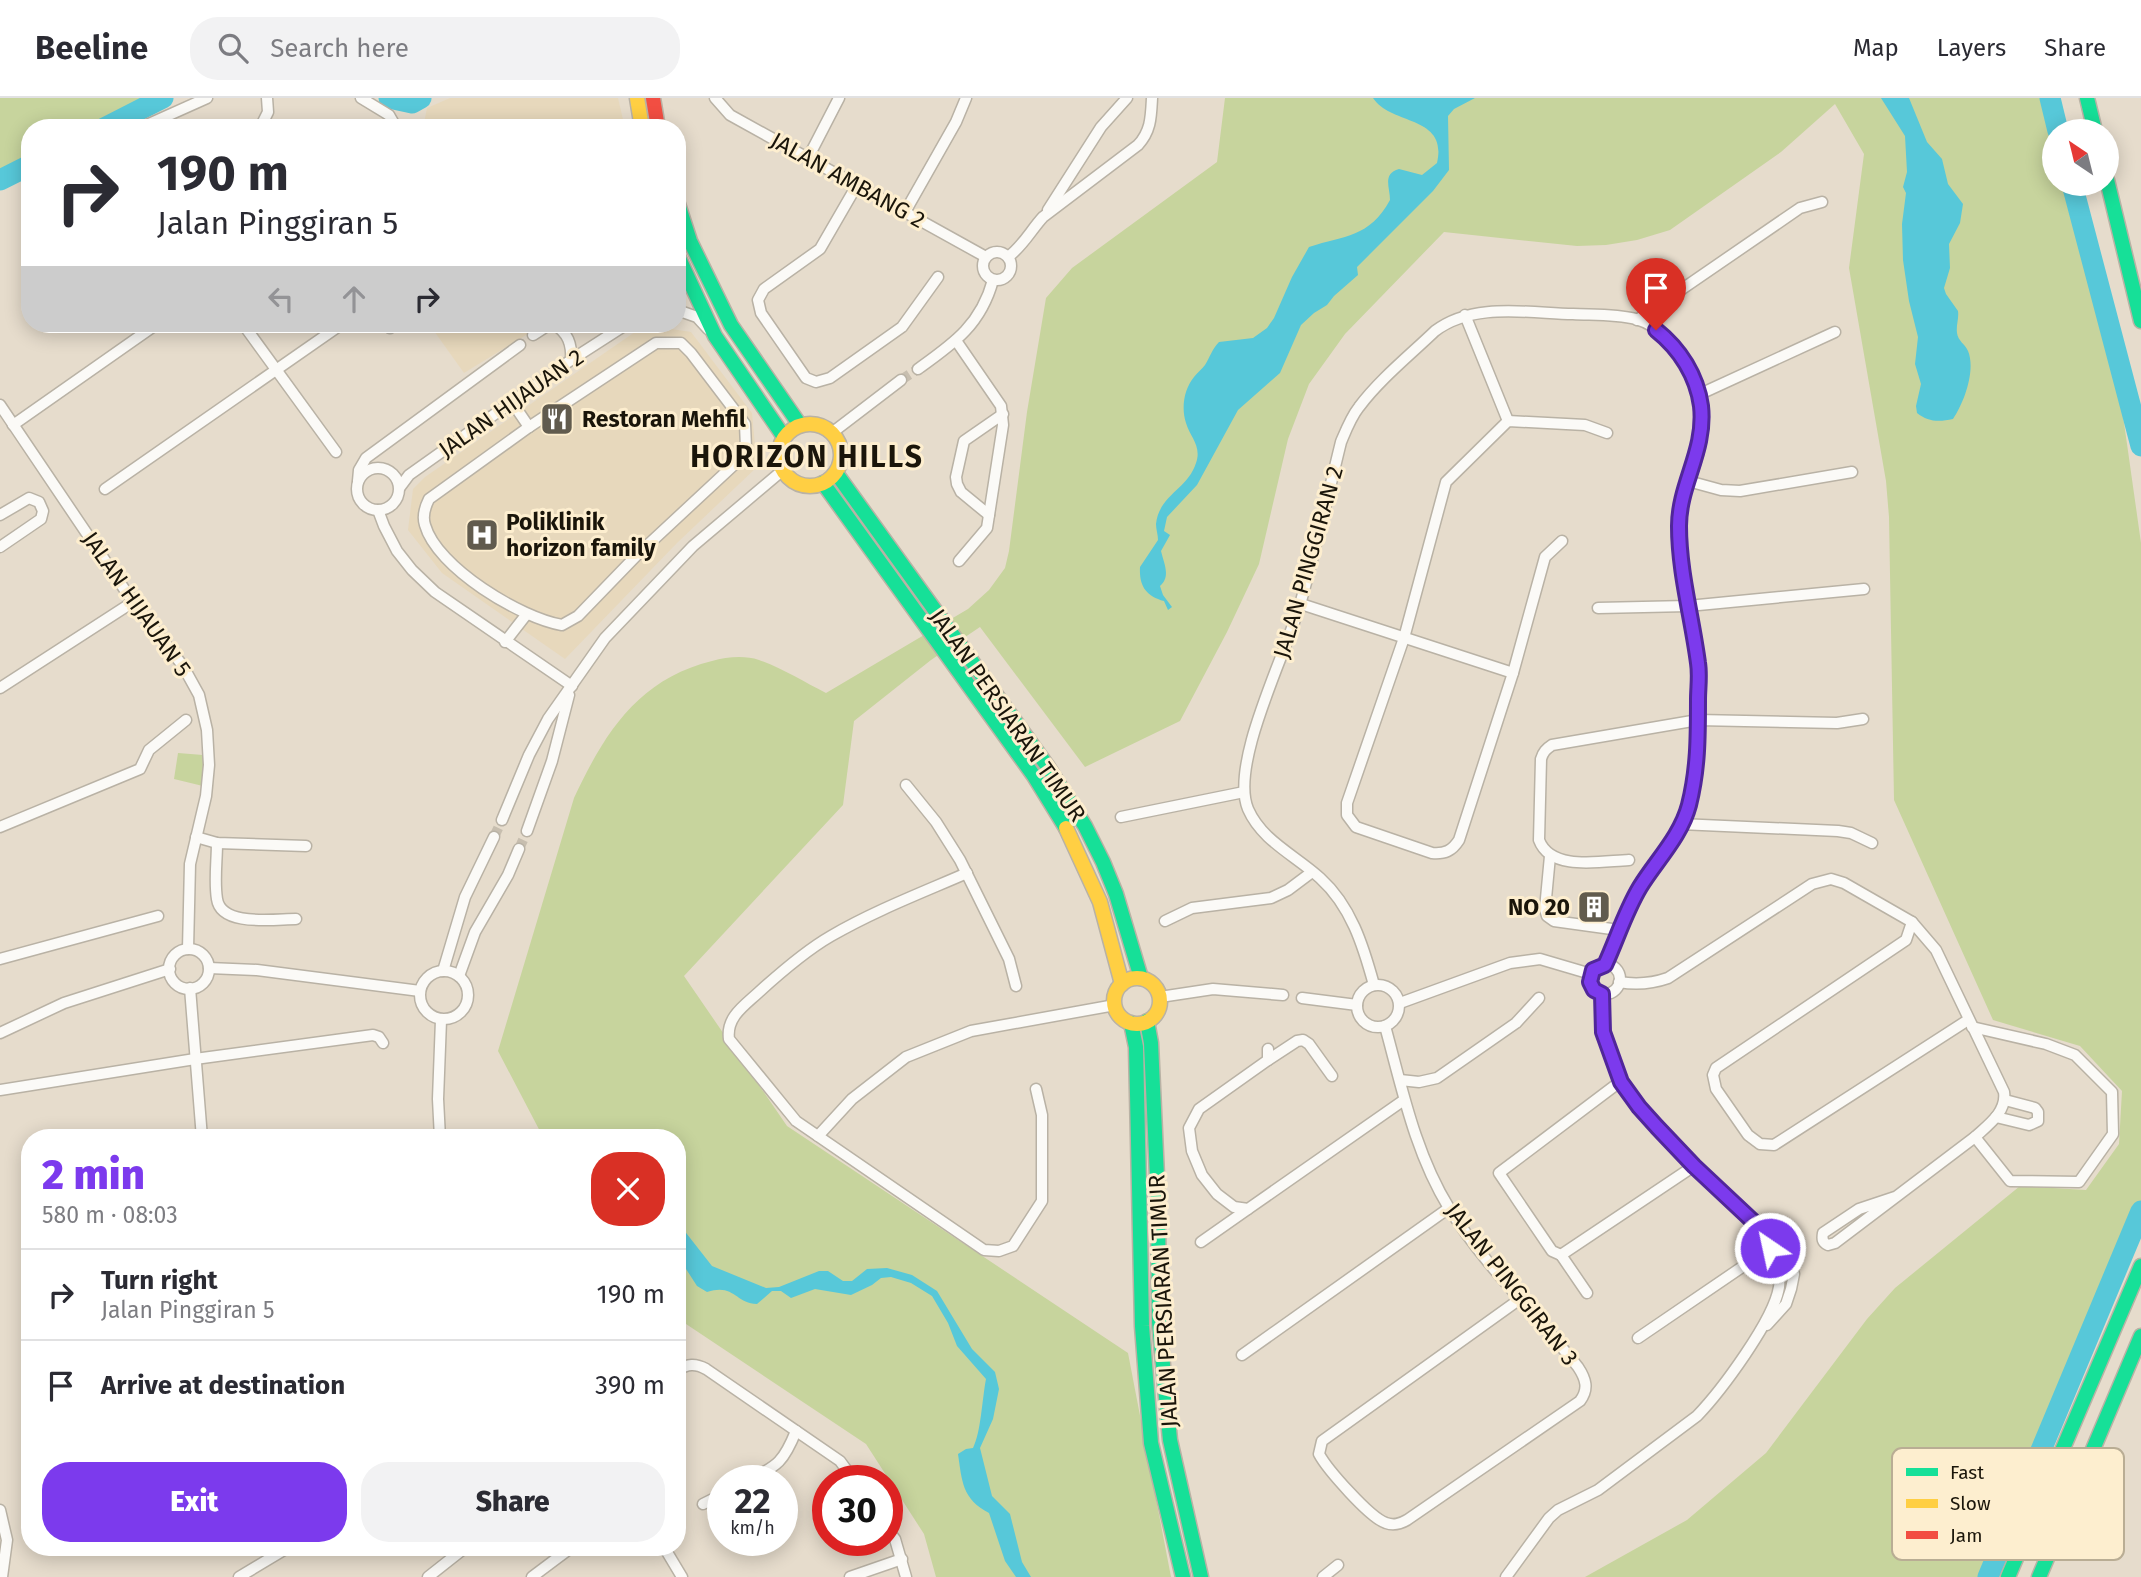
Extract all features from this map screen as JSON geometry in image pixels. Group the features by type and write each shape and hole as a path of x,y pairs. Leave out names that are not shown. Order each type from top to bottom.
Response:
{"main road":[{"path":"637,98 640,119"},
{"path":"653,98 656,119"},
{"path":"2087,98 2092,119"},
{"path":"2111,196 2141,321"},
{"path":"686,229 731,325 800,425"},
{"path":"686,274 715,337 784,438"},
{"path":"818,424 833,432 841,448 840,465 836,473 823,484 804,486 783,470 779,453 784,438 800,425 818,424"},
{"name":"JALAN PERSIARAN TIMUR","path":"836,473 1048,767 1075,809 1097,847 1112,885 1141,978 1153,985 1160,998"},
{"name":"JALAN PERSIARAN TIMUR","path":"823,484 1034,776 1060,818 1095,891 1122,984"},
{"path":"1141,978 1134,978 1122,984 1115,997 1120,1016 1131,1023 1147,1021 1157,1011 1160,998"},
{"name":"JALAN PERSIARAN TIMUR","path":"1147,1021 1151,1043 1159,1322 1170,1440 1201,1577"},
{"name":"JALAN PERSIARAN TIMUR","path":"1131,1023 1136,1046 1142,1325 1151,1443 1183,1577"},
{"path":"2063,1448 2141,1266"},
{"path":"2094,1448 2141,1336"},
{"path":"2008,1577 2015,1560"},
{"path":"2039,1577 2046,1560"}],"street":[{"path":"160,119 207,98"},
{"path":"265,119 268,112 267,98"},
{"path":"360,98 391,119"},
{"name":"JALAN AMBANG 2","path":"715,98 730,115 986,257"},
{"path":"808,158 839,98"},
{"path":"905,212 956,122 966,98"},
{"path":"956,122 974,98"},
{"path":"1043,217 1101,127 1127,98"},
{"path":"1008,257 1019,248 1043,217 1138,145 1146,136 1150,123 1152,98"},
{"path":"857,185 820,249 764,289 758,300 761,313 806,378 816,382 830,378 902,327 938,277"},
{"path":"1637,320 1800,208 1822,202"},
{"path":"995,252 1004,253 1011,262 1010,274 999,280 987,276 983,263 986,257 995,252"},
{"path":"918,369 957,342 989,295 993,280"},
{"name":"JALAN PINGGIRAN 2","path":"1374,985 1360,936 1342,905 1321,879 1271,841 1257,825 1247,807 1244,792 1249,748 1301,604 1341,442 1350,421 1371,394 1434,331 1465,315 1497,312 1616,315 1637,320"},
{"path":"686,313 697,317 715,337"},
{"path":"1465,315 1508,421"},
{"path":"1605,965 1640,887 1660,860 1688,809 1698,763 1699,666 1688,606 1679,525 1681,503 1700,447 1701,407 1692,376 1677,351 1648,324 1637,320"},
{"path":"1698,395 1835,332"},
{"path":"13,425 144,333"},
{"path":"250,333 335,452"},
{"path":"105,489 329,333"},
{"path":"562,333 568,338 571,360"},
{"name":"JALAN HIJAUAN 2","path":"400,487 409,475 613,333"},
{"path":"957,342 1001,406 1003,414 987,528 959,561"},
{"path":"656,343 681,343 745,424 746,448 737,462 636,555 578,617 562,625 526,615 475,584 435,545 424,523 424,510 429,499 529,428 656,343"},
{"name":"JALAN HIJAUAN 2","path":"358,481 359,470 366,458 520,345"},
{"path":"833,432 901,380"},
{"path":"512,402 529,428"},
{"name":"JALAN HIJAUAN 5","path":"0,405 133,602 183,666 198,695 207,730 209,765 206,796 190,864 188,949"},
{"path":"989,515 961,492 956,477 964,441 1003,414"},
{"path":"1562,541 1545,556 1513,673 1455,847 1441,854 1432,853 1356,827 1350,821 1346,809 1405,638 1446,482 1508,421 1584,425 1607,433"},
{"path":"381,467 394,474 400,487 399,494 391,506 378,510 365,506 357,495 358,481 367,470 381,467"},
{"path":"502,820 542,731 605,638 692,546 783,470"},
{"path":"1688,481 1721,490 1740,491 1852,472"},
{"path":"0,515 29,498 39,502 43,511 41,519 0,547"},
{"path":"378,510 397,551 435,592 572,686"},
{"path":"1598,608 1688,606 1864,589"},
{"path":"0,688 133,602"},
{"path":"1301,604 1513,673"},
{"path":"505,642 526,615"},
{"path":"527,831 552,761 572,686"},
{"path":"1629,860 1572,861 1550,856 1545,852 1539,840 1541,759 1547,748 1698,719 1838,723 1864,719"},
{"path":"0,827 140,769 149,750 186,720"},
{"path":"906,785 936,822 967,873 1009,959 1016,986"},
{"path":"1121,817 1244,792"},
{"path":"1680,824 1838,831 1851,833 1872,843"},
{"path":"196,837 217,843 306,846"},
{"path":"443,971 466,897 494,838"},
{"path":"217,843 217,900 224,913 234,918 296,919"},
{"path":"459,976 475,932 508,876 519,849"},
{"path":"1550,856 1545,909 1547,916 1553,921 1619,930"},
{"path":"1166,921 1192,908 1271,898 1288,890 1312,872"},
{"path":"967,873 871,915 829,937 780,972 732,1019 728,1029 729,1039 796,1121 985,1250 999,1251 1013,1246 1042,1200 1042,1115 1035,1090"},
{"path":"1619,982 1634,985 1653,984 1668,978 1812,884 1823,880 1844,883 1912,922 1936,950 2005,1096 2003,1108 1975,1138 1835,1243 1824,1243 1824,1233 1859,1209 1895,1196"},
{"path":"0,959 158,916"},
{"path":"1912,922 1906,940 1723,1062 1713,1074 1716,1089 1753,1141 1767,1146 1774,1145 1970,1023 2075,1055 2112,1092 2113,1133 2079,1182 2010,1181 1975,1138"},
{"path":"188,949 202,954 209,968 204,982 190,988 176,984 170,970 175,956 188,949"},
{"path":"1400,1003 1510,963 1540,959 1591,974"},
{"path":"1605,965 1616,970 1619,982 1612,992 1602,994 1592,987 1591,974 1597,967 1605,965"},
{"path":"209,968 257,970 420,991"},
{"path":"0,1033 64,1003 170,970"},
{"path":"443,971 459,976 468,991 465,1009 458,1015 441,1020 427,1013 420,999 420,991 428,977 443,971"},
{"path":"1374,985 1391,988 1400,1003 1395,1019 1385,1026 1366,1023 1358,1012 1357,1005 1364,990 1374,985"},
{"path":"190,988 201,1129"},
{"path":"1160,998 1213,989 1283,995"},
{"path":"1602,994 1603,1032 1621,1082 1639,1107 1694,1166 1780,1243 1789,1256 1794,1274 1786,1304 1760,1332"},
{"path":"1302,998 1357,1005"},
{"path":"1400,1080 1419,1082 1437,1078 1516,1023 1539,998"},
{"path":"818,1136 852,1099 906,1057 971,1031 1115,1005"},
{"path":"440,1129 441,1020"},
{"name":"JALAN PINGGIRAN 3","path":"1385,1026 1404,1100 1424,1158 1449,1208 1483,1255 1566,1352 1586,1382 1586,1389 1580,1401 1408,1520 1401,1524 1389,1524 1376,1517 1331,1472 1319,1454 1322,1441 1520,1299"},
{"path":"0,1090 195,1059 373,1035 379,1037 383,1043"},
{"path":"1248,1209 1234,1207 1217,1194 1202,1175 1192,1151 1189,1128 1199,1109 1268,1055 1297,1041 1303,1040 1309,1044 1332,1076"},
{"path":"1587,1293 1562,1255 1552,1251 1499,1173 1621,1082"},
{"path":"1996,1117 2029,1125 2038,1121 2035,1108 2005,1096"},
{"path":"1201,1242 1404,1100"},
{"path":"1562,1255 1694,1166"},
{"path":"1242,1355 1449,1208"},
{"path":"1506,1577 1542,1526 1558,1510 1598,1490 1697,1416 1760,1332 1773,1307 1779,1286 1779,1273 1758,1226"},
{"path":"1638,1338 1770,1248"},
{"path":"686,1366 698,1365 706,1369 843,1465"},
{"path":"778,1465 786,1455 796,1431"},
{"path":"702,1504 707,1502"},
{"path":"0,1510 7,1539 2,1577"},
{"path":"239,1577 274,1556"},
{"path":"428,1577 455,1556"},
{"path":"531,1577 560,1556"},
{"path":"669,1556 682,1577"},
{"path":"901,1556 906,1577"},
{"path":"850,1577 902,1559"},
{"path":"1323,1577 1338,1564"}],"shaded area":[{"path":"450,98 618,98 623,119 425,119 427,108"},
{"path":"691,332 752,413 757,467 677,543 565,659 442,573 408,530 413,489 425,477 633,333"},
{"path":"435,333 529,333 464,373"}],"green space":[{"path":"0,98 163,98 122,119 21,119 21,170 0,180"},
{"path":"1225,98 2044,98 2050,119 2042,119 2042,196 2073,196 2114,352 2141,543 2141,1203 2036,1448 1892,1448 1892,1560 1988,1560 1981,1577 1585,1577 1687,1520 1766,1453 1867,1319 1895,1288 2020,1186 2086,1190 2119,1144 2122,1091 2080,1046 1993,1020 1894,800 1886,481 1849,268 1864,154 1835,104 1781,152 1670,230 1637,240 1577,246 1444,232 1345,334 1309,384 1288,439 1259,564 1180,721 1085,767 980,627 931,660 854,721 843,805 684,976 787,1126 1128,1353 1171,1577 936,1577 924,1534 903,1501 903,1465 880,1465 866,1444 686,1324 686,1129 539,1129 498,1051 574,798 611,731 626,712 663,681 686,669 724,658 753,658 768,663 826,693 968,609 989,590 1005,568 1009,551 1027,412 1046,298 1072,268 1217,162"},
{"path":"178,753 203,755 207,787 174,779"}],"water":[{"path":"1373,98 1475,98 1454,109 1448,116 1449,170 1433,191 1357,267 1358,275 1327,305 1301,325 1280,373 1238,410 1197,485 1167,517 1164,531 1170,535 1161,551 1166,574 1160,586 1172,607 1168,610 1164,601 1148,593 1142,585 1140,567 1158,540 1156,524 1162,506 1187,479 1196,463 1197,447 1186,423 1184,411 1184,399 1191,382 1219,342 1253,338 1267,328 1309,247 1345,237 1374,222 1390,200 1390,174 1399,169 1422,175 1437,163 1438,148 1427,129 1382,107"},
{"path":"1881,98 1909,98 1927,142 1942,159 1948,184 1963,204 1960,223 1949,244 1950,268 1944,288 1958,311 1957,333 1968,351 1971,367 1965,395 1953,419 1934,420 1917,413 1921,384 1915,364 1918,337 1903,260 1902,224 1906,193 1903,187 1907,172 1905,136"},
{"path":"686,1233 712,1266 766,1288 779,1287 819,1271 828,1271 843,1281 852,1281 867,1269 887,1268 912,1275 937,1291 972,1349 995,1372 999,1389 993,1419 980,1448 992,1496 1010,1514 1022,1562 1031,1577 1016,1577 1005,1561 989,1513 973,1502 965,1488 958,1454 973,1448 976,1441 986,1379 957,1346 948,1323 932,1296 911,1283 891,1277 881,1278 851,1295 815,1289 791,1298 781,1291 772,1291 757,1304 723,1290 707,1292 697,1286 686,1269"}],"waterway":[{"path":"122,119 163,98"},
{"path":"389,98 412,103 421,98"},
{"path":"2050,98 2055,119"},
{"path":"0,180 21,170"},
{"path":"2075,196 2141,446"},
{"path":"2042,1448 2141,1211"},
{"path":"1988,1577 1995,1560"}],"tunnel":[{"path":"901,380 918,369"},
{"path":"494,837 502,820"},
{"path":"519,849 527,831"}],"traffic: fast":[{"path":"2087,98 2092,119"},
{"path":"2111,196 2141,321"},
{"path":"686,229 731,325 800,425"},
{"path":"686,273 715,336 784,437"},
{"path":"836,473 1048,767 1085,826 1116,894 1141,978"},
{"path":"823,483 1034,776 1066,828"},
{"path":"1147,1021 1151,1043 1158,1199 1159,1322 1170,1440 1201,1577"},
{"path":"1131,1023 1136,1047 1142,1326 1151,1443 1183,1577"},
{"path":"2063,1448 2141,1266"},
{"path":"2094,1448 2141,1336"},
{"path":"2008,1577 2015,1560"},
{"path":"2039,1577 2046,1560"}],"traffic: slow":[{"path":"637,98 640,119"},
{"path":"804,424 816,424 832,433 839,443 841,455 839,467 832,477 816,486 804,486 793,481 784,472 779,461 779,449 784,438 793,429 804,424"},
{"path":"1066,828 1100,902 1122,984"},
{"path":"1137,978 1153,985 1160,1001 1153,1017 1137,1024 1121,1017 1114,1001 1121,985 1137,978"}],"traffic: jam":[{"path":"653,98 656,119"}],"place":[{"name":"Restoran Mehfil","path":"557,419"},
{"name":"Poliklinik horizon family","path":"482,535"},
{"name":"NO 20","path":"1594,907"}],"district":[{"name":"HORIZON HILLS","path":"807,457"}],"route":[{"path":"1656,330 1668,340 1685,362 1698,391 1701,407 1700,447 1681,503 1679,525 1688,606 1699,666 1698,763 1688,809 1660,860 1640,887 1605,965 1593,970 1590,982 1594,990 1602,994 1603,1032 1621,1082 1639,1107 1694,1166 1758,1226 1770,1248"}]}
